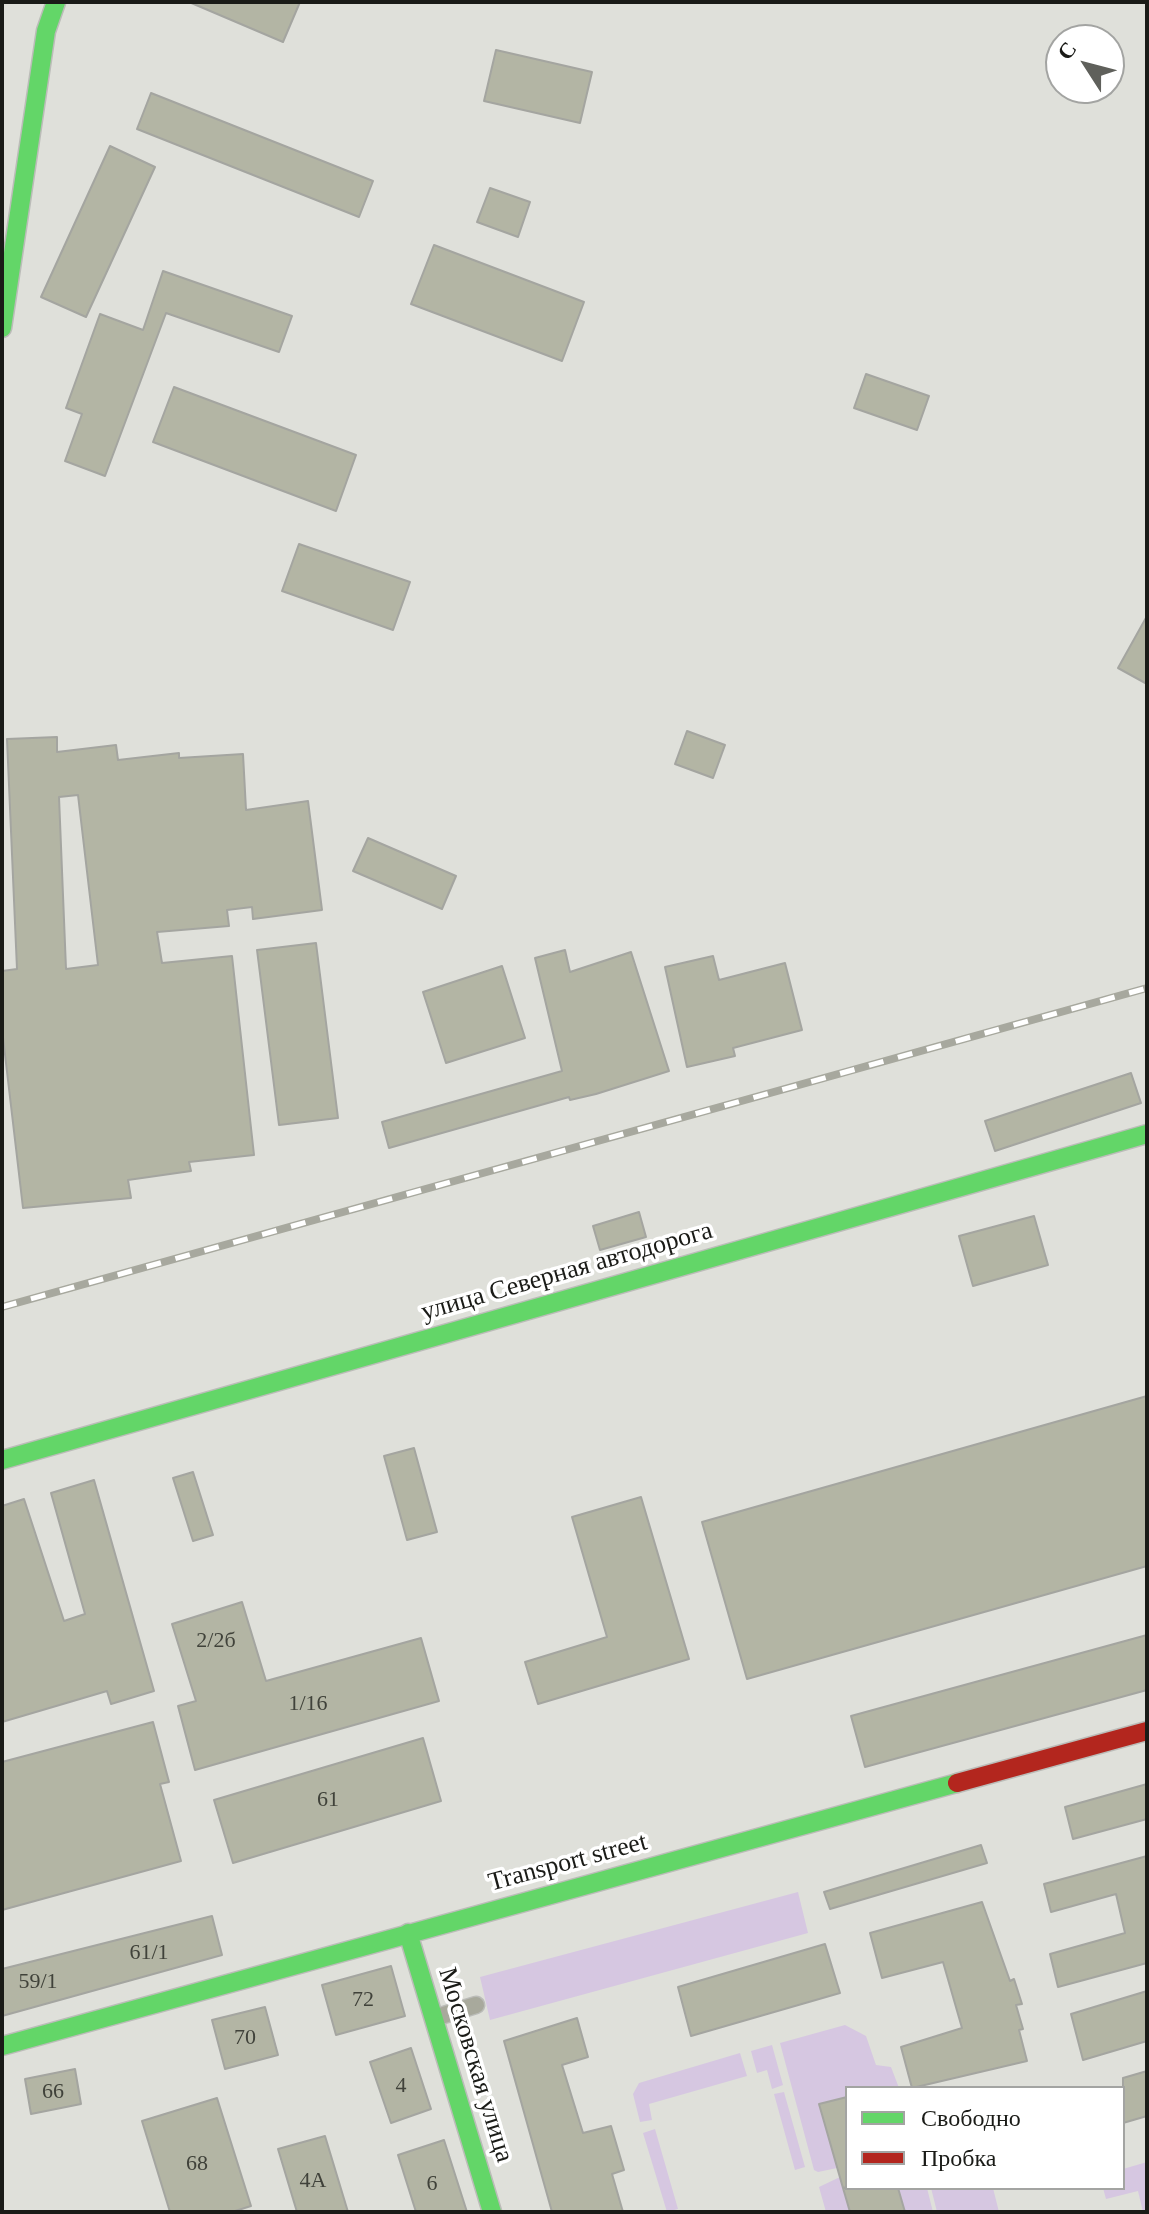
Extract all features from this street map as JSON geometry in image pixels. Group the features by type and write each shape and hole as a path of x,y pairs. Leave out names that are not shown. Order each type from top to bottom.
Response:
{"street":[{"path":"2,328 46,31 56,2"},
{"name":"улица Северная автодорога","path":"2,1460 1147,1134"},
{"name":"Transport street","path":"2,2046 1147,1731"},
{"name":"Московская улица","path":"408,1933 492,2212"},
{"path":"434,2018 476,2005"}],"shaded area":[{"path":"798,1892 808,1933 490,2020 480,1977"},
{"path":"845,2025 866,2036 876,2065 891,2067 898,2086 845,2086 845,2098 819,2104 837,2168 814,2170 780,2043"},
{"path":"772,2045 783,2085 772,2089 767,2070 757,2073 751,2051"},
{"path":"740,2053 747,2076 649,2104 652,2120 640,2122 633,2094 639,2083"},
{"path":"784,2092 805,2167 795,2170 774,2094"},
{"path":"655,2129 678,2209 667,2212 643,2133"},
{"path":"1147,2162 1147,2212 1143,2212 1138,2191 1106,2199 1104,2190 1125,2190 1125,2168"},
{"path":"840,2177 850,2212 826,2212 819,2187"},
{"path":"899,2190 928,2190 933,2212 905,2212"},
{"path":"932,2190 994,2190 999,2212 937,2212"}],"building":[{"path":"189,2 300,2 283,42"},
{"path":"496,50 592,72 580,123 484,101"},
{"path":"151,93 373,181 359,217 137,129"},
{"path":"110,146 155,167 86,317 41,297"},
{"path":"490,188 530,202 518,237 477,222"},
{"path":"434,245 584,302 562,361 411,304"},
{"path":"163,271 292,316 279,352 166,313 105,476 65,461 82,414 66,408 100,314 143,330"},
{"path":"866,374 929,396 917,430 854,408"},
{"path":"174,387 356,455 336,511 153,442"},
{"path":"299,544 410,582 393,630 282,591"},
{"path":"1147,616 1147,684 1118,668"},
{"path":"687,731 725,745 713,778 675,764"},
{"path":"57,737 57,752 116,745 118,760 179,753 179,758 243,754 246,810 308,801 322,910 253,919 252,907 227,910 229,926 157,932 162,963 232,956 254,1155 189,1162 191,1171 128,1180 131,1198 23,1208 2,1029 2,971 17,969 7,739","holes":["78,795 98,965 66,969 59,797"]},
{"path":"368,838 456,876 442,909 353,871"},
{"path":"316,943 338,1118 279,1125 257,950"},
{"path":"565,950 570,972 631,952 669,1071 596,1094 570,1100 569,1097 389,1148 382,1122 562,1071 535,958"},
{"path":"713,956 719,980 785,963 802,1030 733,1048 735,1056 687,1067 665,967"},
{"path":"502,966 525,1038 446,1063 423,992"},
{"path":"1131,1073 1141,1103 995,1151 985,1121"},
{"path":"639,1212 646,1237 600,1250 593,1226"},
{"path":"1034,1216 1048,1265 973,1286 959,1236"},
{"path":"1147,1396 1147,1566 747,1679 702,1522"},
{"path":"414,1448 437,1532 407,1540 384,1456"},
{"path":"193,1472 213,1535 193,1541 173,1478"},
{"path":"94,1480 154,1691 111,1704 107,1691 2,1722 2,1506 24,1499 64,1621 85,1614 51,1493"},
{"path":"641,1497 689,1659 538,1704 525,1662 607,1637 572,1517"},
{"path":"242,1602 266,1681 421,1638 439,1701 195,1770 178,1706 196,1701 172,1624"},
{"path":"1147,1635 1147,1690 865,1767 851,1716"},
{"path":"153,1722 169,1782 160,1784 181,1861 2,1910 2,1762"},
{"path":"423,1738 441,1801 233,1863 214,1800"},
{"path":"1147,1784 1147,1819 1073,1839 1065,1807"},
{"path":"981,1845 987,1863 830,1909 824,1892"},
{"path":"1147,1856 1147,1963 1058,1987 1050,1954 1125,1933 1116,1894 1051,1912 1044,1884"},
{"path":"982,1902 1010,1981 1014,1979 1022,2004 1016,2005 1027,2061 911,2086 901,2047 962,2028 943,1962 882,1978 870,1933"},
{"path":"212,1916 222,1955 2,2016 2,1969"},
{"path":"825,1944 840,1993 691,2036 678,1987"},
{"path":"391,1966 405,2016 336,2035 322,1985"},
{"path":"1147,1991 1147,2041 1083,2060 1071,2014"},
{"path":"265,2007 278,2055 225,2069 212,2020"},
{"path":"577,2018 588,2057 562,2065 583,2133 611,2126 624,2170 612,2174 623,2212 552,2212 504,2041"},
{"path":"411,2048 431,2109 391,2123 370,2062"},
{"path":"75,2069 81,2104 31,2114 25,2079"},
{"path":"1147,2071 1147,2116 1125,2122 1123,2078"},
{"path":"217,2098 251,2206 232,2212 170,2212 142,2121"},
{"path":"845,2098 845,2188 843,2188 819,2104"},
{"path":"325,2136 348,2212 297,2212 278,2149"},
{"path":"444,2140 467,2212 416,2212 398,2155"},
{"path":"843,2188 899,2190 905,2212 850,2212"}],"railway":[{"path":"2,1307 1147,988"}],"traffic: fast":[{"path":"2,328 46,31 56,2"},
{"path":"2,1460 1147,1134"},
{"path":"2,2046 957,1783"},
{"path":"408,1933 492,2212"}],"traffic: jam":[{"path":"957,1783 1147,1731"}]}
